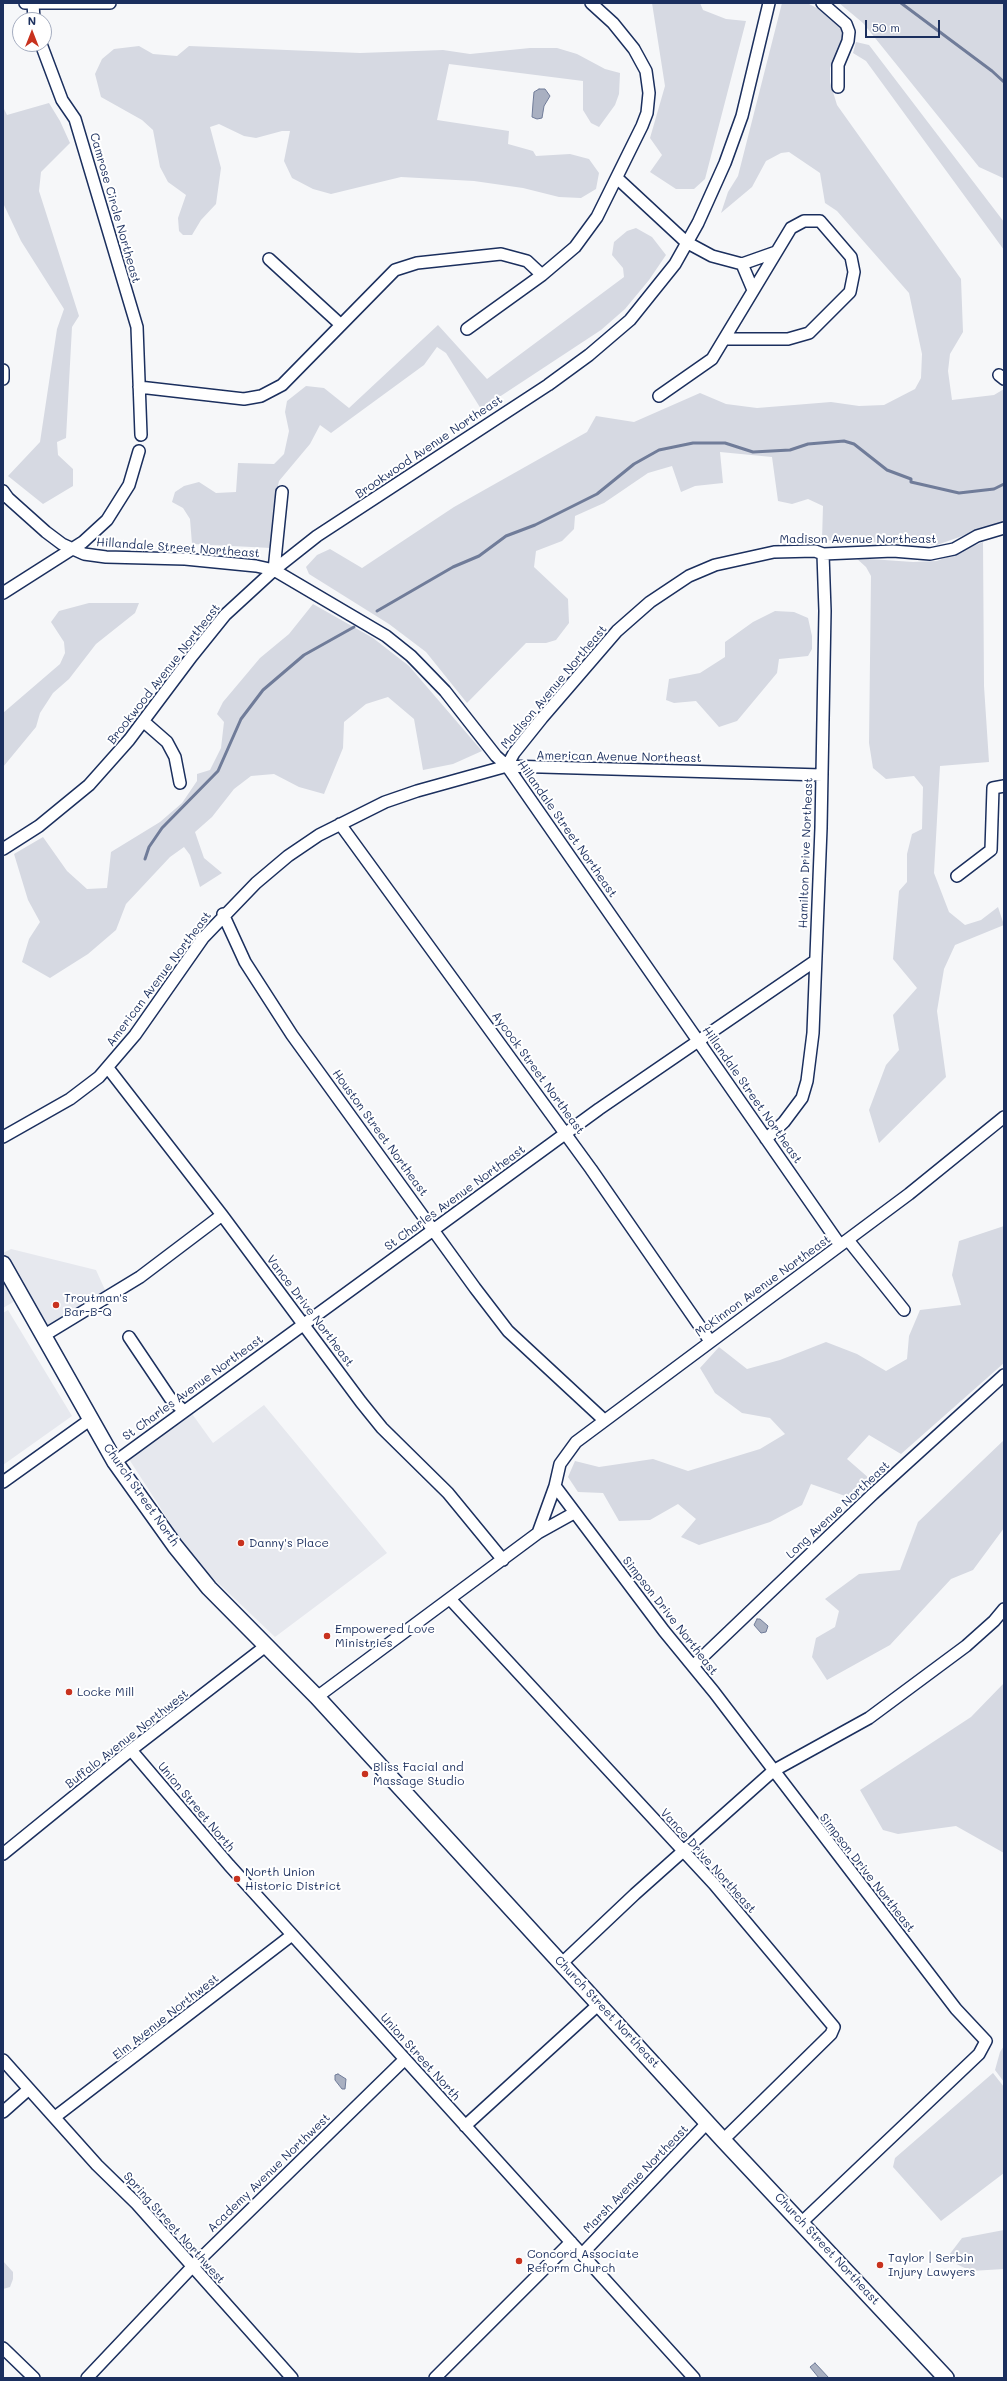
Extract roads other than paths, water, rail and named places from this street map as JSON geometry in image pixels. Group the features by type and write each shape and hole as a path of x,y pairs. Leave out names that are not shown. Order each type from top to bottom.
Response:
{"main road":[{"name":"Church Street North","path":"3,1264 115,1462 175,1546 209,1588 267,1645"},
{"name":"Church Street Northeast","path":"267,1645 317,1697 723,2140 802,2222 946,2378"}],"street":[{"path":"24,3 110,3"},
{"path":"467,329 542,275 575,246 597,217 617,178 646,113 649,92 648,80 642,63 634,49 609,19 591,3"},
{"name":"Brookwood Avenue Northeast","path":"3,849 39,826 89,785 117,755 225,615 274,570 317,536 589,355 630,320 675,264 713,191 742,116 769,3"},
{"path":"822,3 832,10 846,24 849,32 848,41 838,66 838,86"},
{"name":"Camrose Circle Northeast","path":"44,52 62,100 76,119 137,327 141,435"},
{"path":"617,178 686,242 712,256 742,264 776,252"},
{"path":"659,396 712,359 791,228 804,221 820,221 851,257 854,272 850,292 809,333 788,339 725,338"},
{"path":"139,387 244,399 261,396 282,385 340,324 395,270 417,263 502,254 527,261 542,275"},
{"path":"268,258 340,324"},
{"path":"742,264 753,290"},
{"path":"3,370 3,379"},
{"path":"3,593 72,549 107,520 117,507 129,485 139,451"},
{"name":"Hillandale Street Northeast","path":"3,491 8,498 46,532 72,549 84,554 106,557 185,559 256,566 274,570 386,636 411,656 445,691 496,756 507,766 766,1138 844,1243 904,1310"},
{"path":"274,570 282,492"},
{"name":"Madison Avenue Northeast","path":"507,766 514,753 542,718 617,632 650,602 676,583 715,565 747,557 795,550 815,551 823,554 864,551 930,554 954,549 977,536 1004,528"},
{"name":"Hamilton Drive Northeast","path":"766,1138 784,1122 796,1107 807,1081 813,1033 822,775 825,611 823,554"},
{"path":"143,721 167,742 175,757 180,783"},
{"name":"American Avenue Northeast","path":"3,1137 70,1099 108,1068 135,1035 203,938 223,914 288,856 340,824 385,802 417,791 507,766 822,775"},
{"path":"957,876 991,850 993,788 1004,786"},
{"name":"Aycock Street Northeast","path":"340,824 565,1134 710,1341"},
{"name":"Houston Street Northeast","path":"223,914 245,962 292,1035 508,1331 604,1420"},
{"name":"St Charles Avenue Northeast","path":"115,1462 565,1134 816,961"},
{"name":"Vance Drive Northeast","path":"108,1068 222,1215 382,1428 448,1493 503,1560"},
{"name":"McKinnon Avenue Northeast","path":"538,1533 556,1486 560,1464 565,1454 576,1442 909,1194 1004,1117"},
{"path":"43,1336 140,1277 222,1215"},
{"path":"129,1337 165,1393 184,1411"},
{"name":"Long Avenue Northeast","path":"693,1666 873,1494 1004,1375"},
{"path":"3,1482 91,1419"},
{"path":"317,1697 538,1533 574,1513 556,1486"},
{"name":"Simpson Drive Northeast","path":"574,1513 956,2009 986,2041 979,2054 802,2222"},
{"name":"Vance Drive Northeast","path":"450,1599 714,1884 834,2026 832,2034 723,2140"},
{"path":"562,1963 683,1851 773,1771 869,1718 966,1646 994,1621 1004,1609"},
{"name":"Buffalo Avenue Northwest","path":"3,1854 131,1750 267,1645"},
{"name":"Union Street North","path":"131,1750 229,1865 694,2378"},
{"name":"Elm Avenue Northwest","path":"55,2117 292,1935"},
{"path":"465,2126 599,2004"},
{"name":"Academy Avenue Northwest","path":"87,2378 192,2267 405,2059"},
{"name":"Spring Street Northwest","path":"3,2060 96,2165 137,2204 292,2378"},
{"path":"3,2112 29,2089"},
{"name":"Marsh Avenue Northeast","path":"582,2254 708,2122"},
{"path":"435,2378 571,2242"},
{"path":"3,2348 34,2378"}],"water":[{"path":"539,89 545,89 550,96 544,106 542,118 537,119 532,117 534,92"},
{"path":"757,1619 760,1619 768,1626 766,1632 761,1633 754,1625"},
{"path":"338,2074 346,2079 345,2089 342,2089 335,2080 335,2075"},
{"path":"815,2363 829,2378 819,2378 810,2367"}],"waterway":[{"path":"901,3 992,71 1004,82"},
{"path":"377,611 453,567 479,556 506,536 535,525 597,494 634,464 659,450 693,443 725,443 753,452 790,450 808,444 844,441 854,444 887,470 911,479 911,482 959,493 994,489 1004,484"},
{"path":"145,859 149,847 162,828 218,771 241,719 263,690 304,655 354,627"}],"place":[{"name":"Troutman's Bar-B-Q","path":"56,1305"},
{"name":"Danny's Place","path":"241,1543"},
{"name":"Empowered Love Ministries","path":"327,1636"},
{"name":"Locke Mill","path":"69,1692"},
{"name":"Bliss Facial and Massage Studio","path":"365,1774"},
{"name":"North Union Historic District","path":"237,1879"},
{"name":"Concord Associate Reform Church","path":"519,2261"},
{"name":"Taylor | Serbin Injury Lawyers","path":"880,2265"}]}
